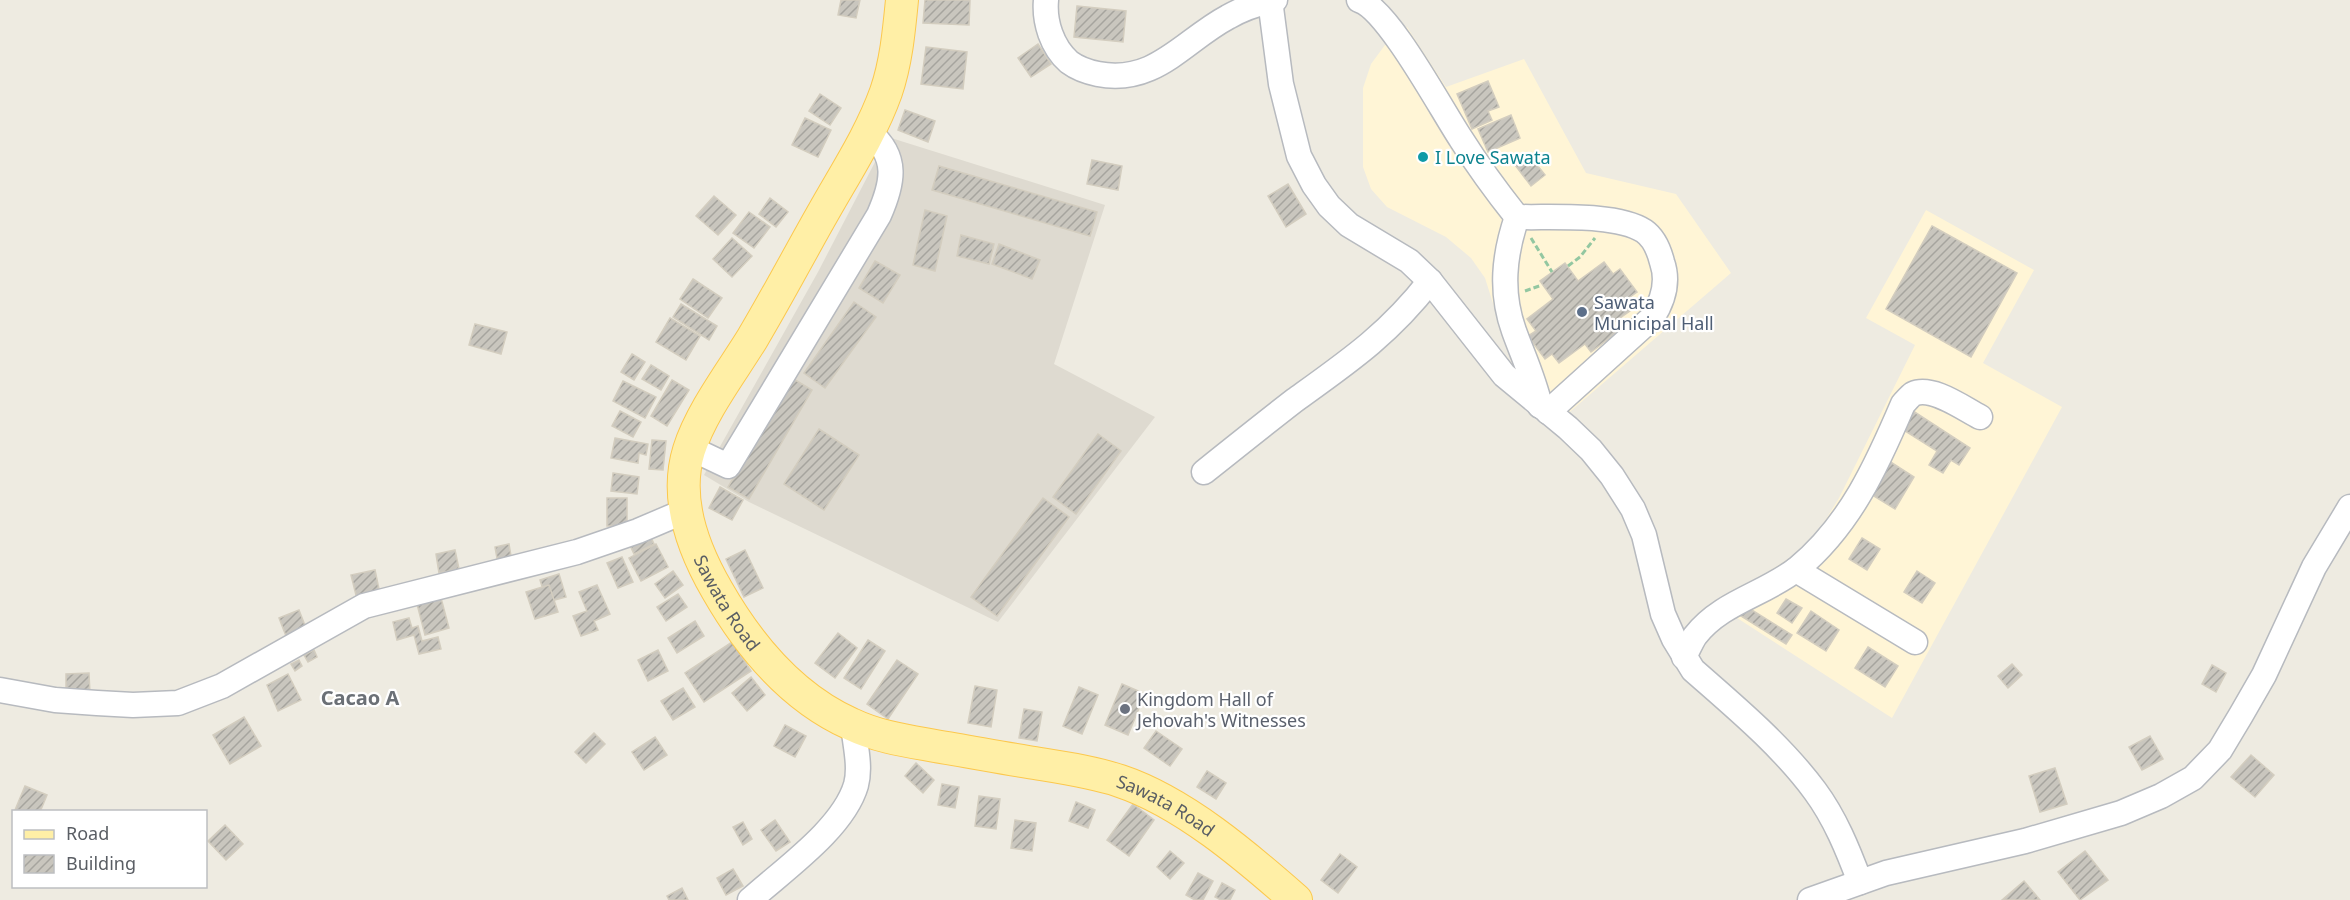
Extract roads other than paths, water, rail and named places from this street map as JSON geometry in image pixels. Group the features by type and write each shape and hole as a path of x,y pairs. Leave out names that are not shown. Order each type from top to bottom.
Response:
{"main road":[{"name":"Sawata Road","path":"902,0 897,46 886,90 869,132 705,417 690,448 683,479 685,512 695,545 732,617 761,656 791,687 823,709 853,725 893,738 1118,780 1154,795 1189,816 1265,873 1296,900"}],"street":[{"path":"1046,0 1047,25 1062,56 1082,69 1108,76 1127,76 1148,71 1228,17 1272,0 1283,94 1299,156 1314,185 1329,206 1349,225 1408,261 1430,281 1503,375 1568,428 1591,450 1612,476 1633,509 1644,535 1663,614 1684,657 1693,670 1797,768 1816,792 1836,824 1860,882"},
{"path":"1363,1 1390,27 1462,141 1517,217"},
{"path":"690,448 728,466 879,215 889,192 891,171 888,154 869,132"},
{"path":"1517,217 1604,219 1630,224 1646,232 1657,246 1664,265 1665,285 1660,304 1652,318 1544,409"},
{"path":"1517,217 1505,265 1505,294 1513,329 1544,409"},
{"path":"1204,472 1260,427 1365,350 1394,324 1430,281"},
{"path":"1684,657 1695,637 1710,621 1733,604 1796,570 1820,548 1845,518 1868,482 1903,404 1913,394 1924,392 1940,395 1980,417"},
{"path":"1810,900 1918,865 2025,841 2121,813 2161,796 2193,778 2220,750 2241,715 2264,675 2314,567 2350,507"},
{"path":"0,690 55,700 141,705 178,703 222,686 364,606 577,552 685,512"},
{"path":"1796,570 1915,642"},
{"path":"750,900 827,829 848,804 856,783 857,756 853,725"}],"place":[{"name":"I Love Sawata","path":"1423,157"},
{"name":"Sawata Municipal Hall","path":"1582,312"},
{"name":"Kingdom Hall of Jehovah's Witnesses","path":"1125,709"}],"district":[{"name":"Cacao A","path":"360,697"}]}
